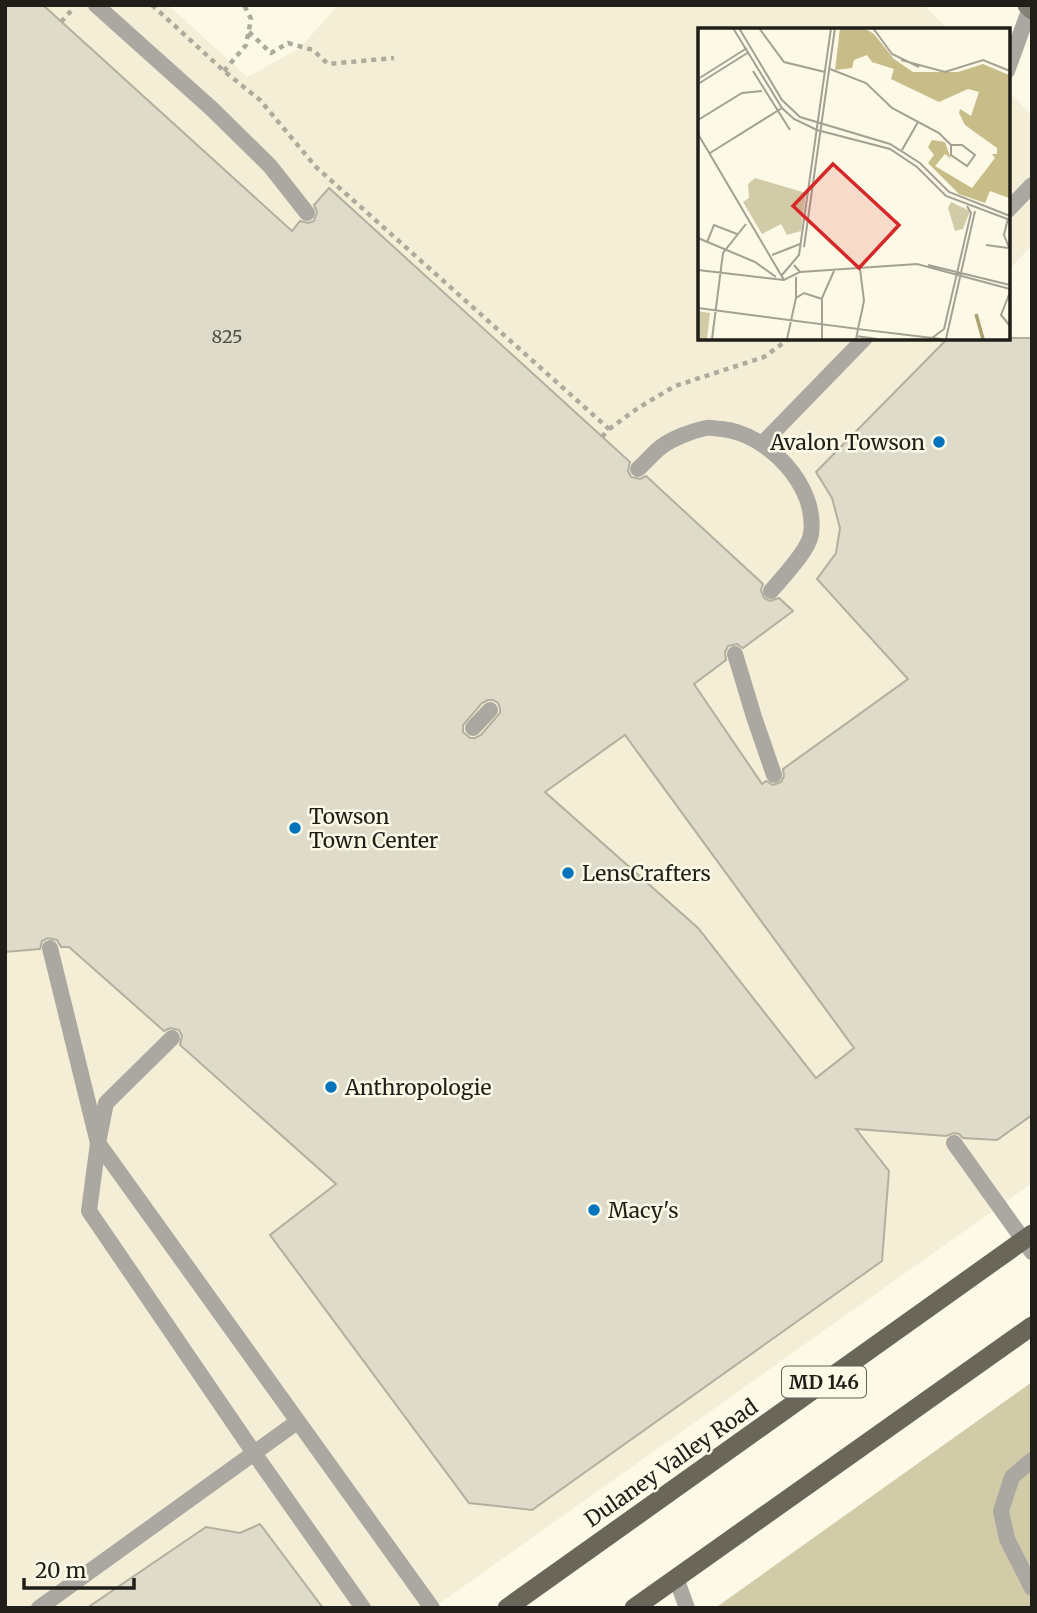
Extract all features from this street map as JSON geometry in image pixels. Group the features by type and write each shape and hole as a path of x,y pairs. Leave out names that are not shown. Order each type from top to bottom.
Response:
{"main road":[{"name":"Dulaney Valley Road","path":"507,1608 1029,1242"},
{"path":"634,1608 1032,1326"}],"lane":[{"path":"96,5 212,109 270,166 307,213"},
{"path":"1009,66 1030,8"},
{"path":"1009,209 1032,186"},
{"path":"762,444 863,340"},
{"path":"638,469 662,446 708,428 736,431 762,444 784,462 801,487 810,507 811,536 800,556 771,591"},
{"path":"735,654 775,775"},
{"path":"473,728 490,710"},
{"path":"50,948 99,1143 432,1608"},
{"path":"172,1038 106,1103 89,1211 363,1608"},
{"path":"954,1143 1029,1242"},
{"path":"39,1608 297,1422"},
{"path":"1032,1461 1012,1477 1001,1511 1007,1539 1032,1588"},
{"path":"676,1578 687,1608"}],"path":[{"path":"152,5 260,100 316,167 609,429"},
{"path":"224,71 246,45 251,19 244,5"},
{"path":"248,32 271,52 288,43 313,50 328,64 394,58"},
{"path":"602,437 638,408 675,386 764,357 787,340"}],"shaded area":[{"name":"Towson Town Center","path":"5,5 168,5 247,77 299,49 338,5 924,5 947,28 698,28 698,340 946,340 816,472 832,498 840,528 836,553 817,579 908,679 1032,590 1032,1183 433,1608 5,1608"},
{"path":"1009,91 1032,116 1032,245 1009,270"},
{"path":"1032,1382 1032,1608 718,1606"}],"building":[{"name":"Towson Town Center","path":"5,5 43,5 292,231 300,221 314,221 317,212 314,205 329,188 630,462 628,471 631,477 640,479 646,476 763,584 761,590 764,598 770,601 779,598 793,611 743,648 737,644 728,646 725,652 726,660 694,684 762,784 766,781 773,785 781,782 783,769 908,679 817,579 836,553 840,528 832,498 816,472 946,340 1032,338 1032,1115 997,1140 963,1138 954,1133 946,1136 856,1129 889,1171 882,1261 532,1510 469,1503 270,1235 336,1184 180,1045 182,1036 179,1030 170,1028 164,1031 69,947 61,947 57,940 48,938 42,941 40,949 5,952","holes":["493,700 498,703 500,713 481,735 470,738 463,732 463,725 482,703","625,735 854,1048 816,1078 698,928 545,792"]},
{"path":"260,1524 323,1608 87,1608 206,1527 240,1533"}],"place":[{"name":"Avalon Towson","path":"939,442"},
{"name":"Towson Town Center","path":"295,828"},
{"name":"LensCrafters","path":"568,873"},
{"name":"Anthropologie","path":"331,1087"},
{"name":"Macy's","path":"594,1210"}]}
